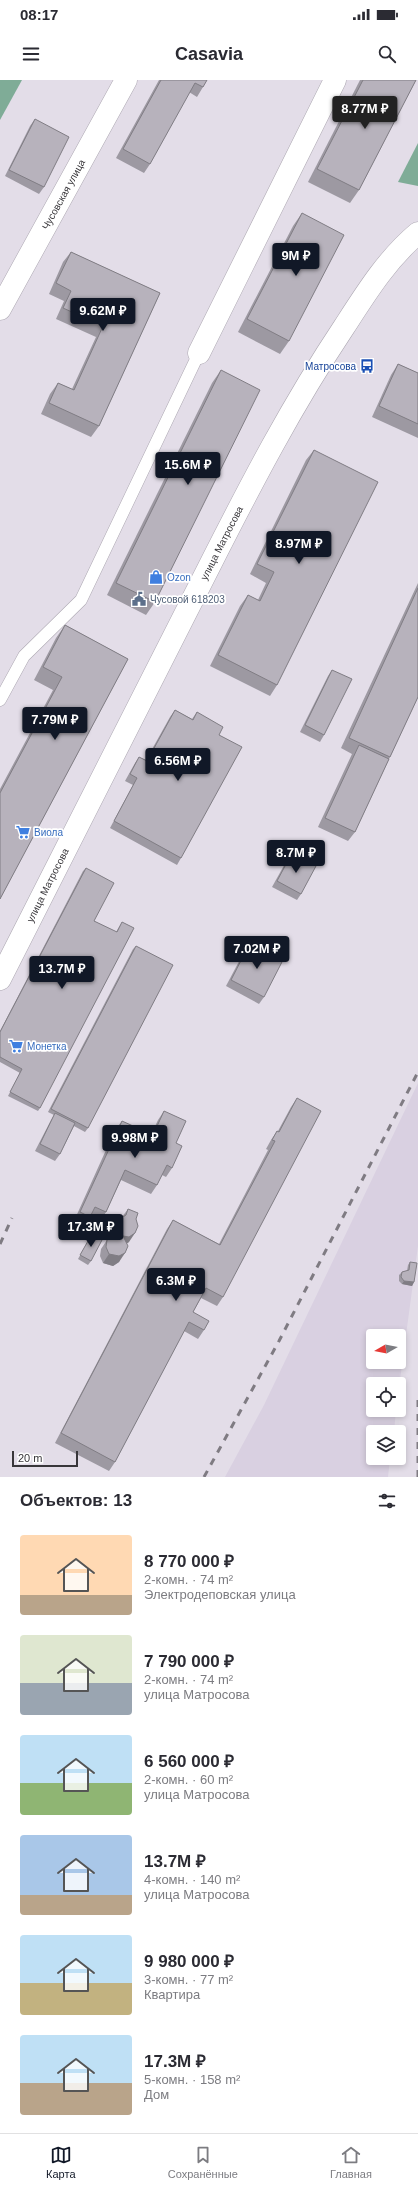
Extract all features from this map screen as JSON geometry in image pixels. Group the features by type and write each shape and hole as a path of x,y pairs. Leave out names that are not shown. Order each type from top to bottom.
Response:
{"street":[{"name":"Чусовская улица","path":"0,309 126,80"},
{"path":"199,353 335,80"},
{"name":"улица Матросова","path":"1,976 266,454 319,364 364,296 399,251 418,233"}],"lane":[{"path":"0,700 24,656 81,600 199,353"}],"shaded area":[{"path":"418,1083 418,1246 406,1335 406,1329 366,1329 366,1369 401,1369 400,1377 366,1377 366,1417 395,1417 395,1425 366,1425 366,1465 389,1465 388,1477 225,1477 264,1405"}],"green space":[{"path":"0,80 22,80 0,120"},
{"path":"418,143 418,186 398,182"}],"building":[{"path":"161,80 207,80 203,87 195,83 150,164 123,149"},
{"path":"363,80 416,80 359,190 317,169"},
{"path":"35,119 69,137 44,187 9,170"},
{"path":"302,213 344,235 289,341 247,319"},
{"path":"71,252 160,293 99,426 49,403 58,383 74,390 103,326 63,308 71,291 56,283"},
{"path":"398,364 418,373 418,424 379,406"},
{"path":"221,370 260,390 155,602 116,583"},
{"path":"314,450 378,482 277,685 218,655 248,595 260,601 274,572 257,564"},
{"path":"418,588 418,697 390,757 349,738"},
{"path":"65,625 128,659 0,899 0,793 62,677 43,667"},
{"path":"332,670 352,679 324,735 305,725"},
{"path":"175,710 193,720 197,712 223,727 219,735 242,747 181,858 114,821 137,778 130,774 139,757 147,761"},
{"path":"359,745 389,759 355,832 325,818"},
{"path":"292,853 316,866 301,894 277,881"},
{"path":"86,868 114,883 94,921 117,932 122,922 134,928 40,1108 10,1092 22,1069 0,1057 0,1032"},
{"path":"250,943 283,960 264,997 231,980"},
{"path":"136,946 173,965 88,1128 51,1109"},
{"path":"297,1098 321,1111 223,1297 206,1288 193,1312 209,1321 204,1330 189,1322 115,1462 61,1433 173,1220 220,1245 275,1141 272,1140 277,1131 279,1132"},
{"path":"164,1111 186,1121 176,1143 182,1146 172,1168 167,1165 157,1185 125,1170 106,1212 95,1207 90,1217 80,1212 122,1121 153,1135"},
{"path":"55,1113 75,1123 60,1154 40,1144"},
{"path":"128,1209 138,1213 136,1219 138,1226 135,1233 129,1237 123,1236 128,1246 125,1253 119,1256 109,1254 106,1247 107,1240 113,1235 121,1235 116,1228 117,1221 126,1215"},
{"path":"92,1234 102,1240 91,1261 80,1255"},
{"path":"410,1262 417,1263 414,1282 404,1281 401,1277 402,1272 409,1270"}],"railway":[{"path":"204,1477 279,1341 418,1072"},
{"path":"0,1244 12,1218"},
{"path":"418,1395 418,1477"}],"place":[{"name":"Матросова","path":"367,366"},
{"name":"Ozon","path":"156,577"},
{"name":"Чусовой 618203","path":"139,599"},
{"name":"Виола","path":"23,832"},
{"name":"Монетка","path":"16,1046"}]}
